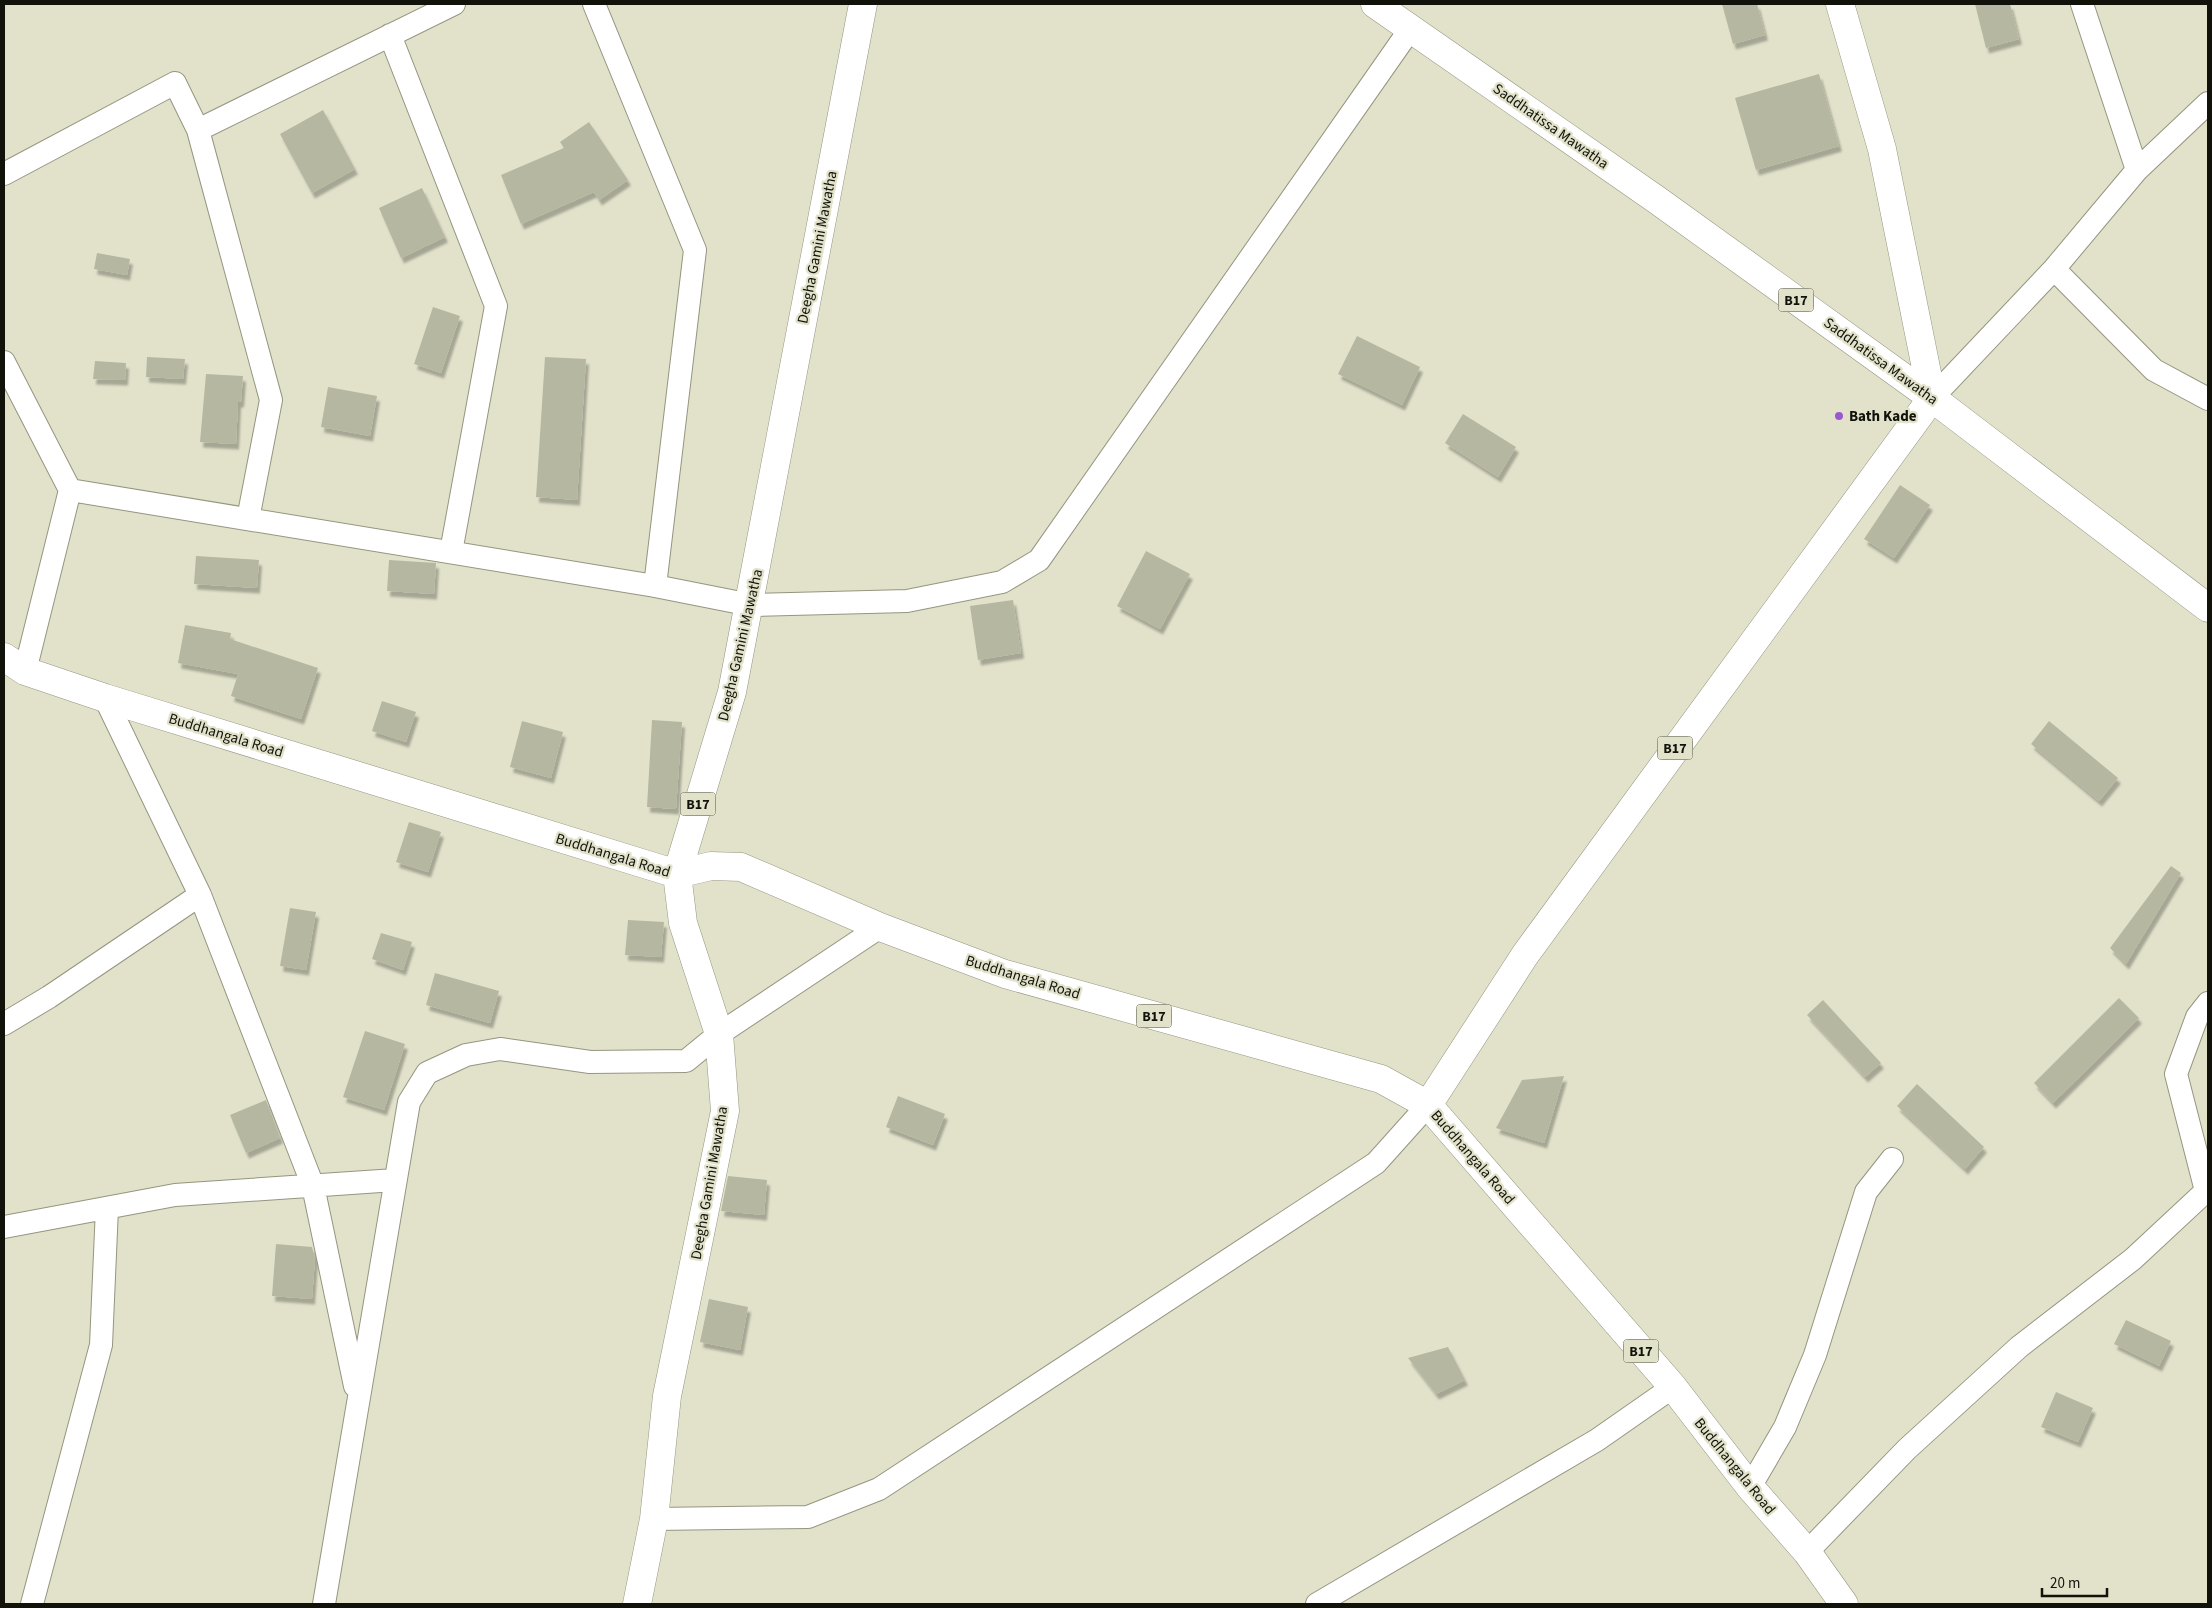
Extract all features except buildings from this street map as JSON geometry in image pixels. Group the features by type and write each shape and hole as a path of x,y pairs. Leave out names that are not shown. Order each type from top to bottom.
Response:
{"main road":[{"name":"Deegha Gamini Mawatha","path":"637,1604 654,1519 667,1396 725,1111 719,1034 683,923 677,874 732,692 750,605 862,4"},
{"name":"Saddhatissa Mawatha","path":"1375,4 1657,200 1932,398 2208,608"},
{"path":"1840,4 1882,149 1932,398"},
{"name":"B17","path":"1428,1105 1524,955 1932,398"},
{"name":"Buddhangala Road","path":"14,664 105,698 677,874 711,866 741,867 880,927 1005,974 1381,1079 1428,1105 1672,1387 1750,1487 1806,1552 1844,1604"}],"street":[{"path":"198,130 454,4"},
{"path":"594,4 695,250 655,586"},
{"path":"2082,4 2137,170"},
{"path":"70,490 655,586 750,605 907,601 1002,582 1039,560 1411,28"},
{"path":"390,35 496,306 451,552"},
{"path":"4,174 175,83 198,130 271,400 248,519"},
{"path":"1932,398 2054,270 2137,170 2208,103"},
{"path":"2054,270 2154,370 2208,399"},
{"path":"4,362 70,490 14,664"},
{"path":"105,698 200,895 313,1186 358,1399"},
{"path":"4,1024 49,997 200,895"},
{"path":"324,1604 395,1180 410,1102 427,1073 466,1055 500,1049 590,1062 686,1061 719,1034 880,927"},
{"path":"1806,1552 1907,1449 2005,1360 2133,1258 2206,1191 2176,1074 2197,1017 2208,1003"},
{"path":"654,1519 808,1517 879,1489 1376,1163 1428,1105"},
{"path":"1750,1487 1785,1427 1815,1355 1866,1192 1892,1159"},
{"path":"4,1227 175,1195 395,1180"},
{"path":"32,1604 101,1345 106,1208"},
{"path":"1317,1604 1597,1440 1672,1387"}],"place":[{"name":"Bath Kade","path":"1839,416"}]}
